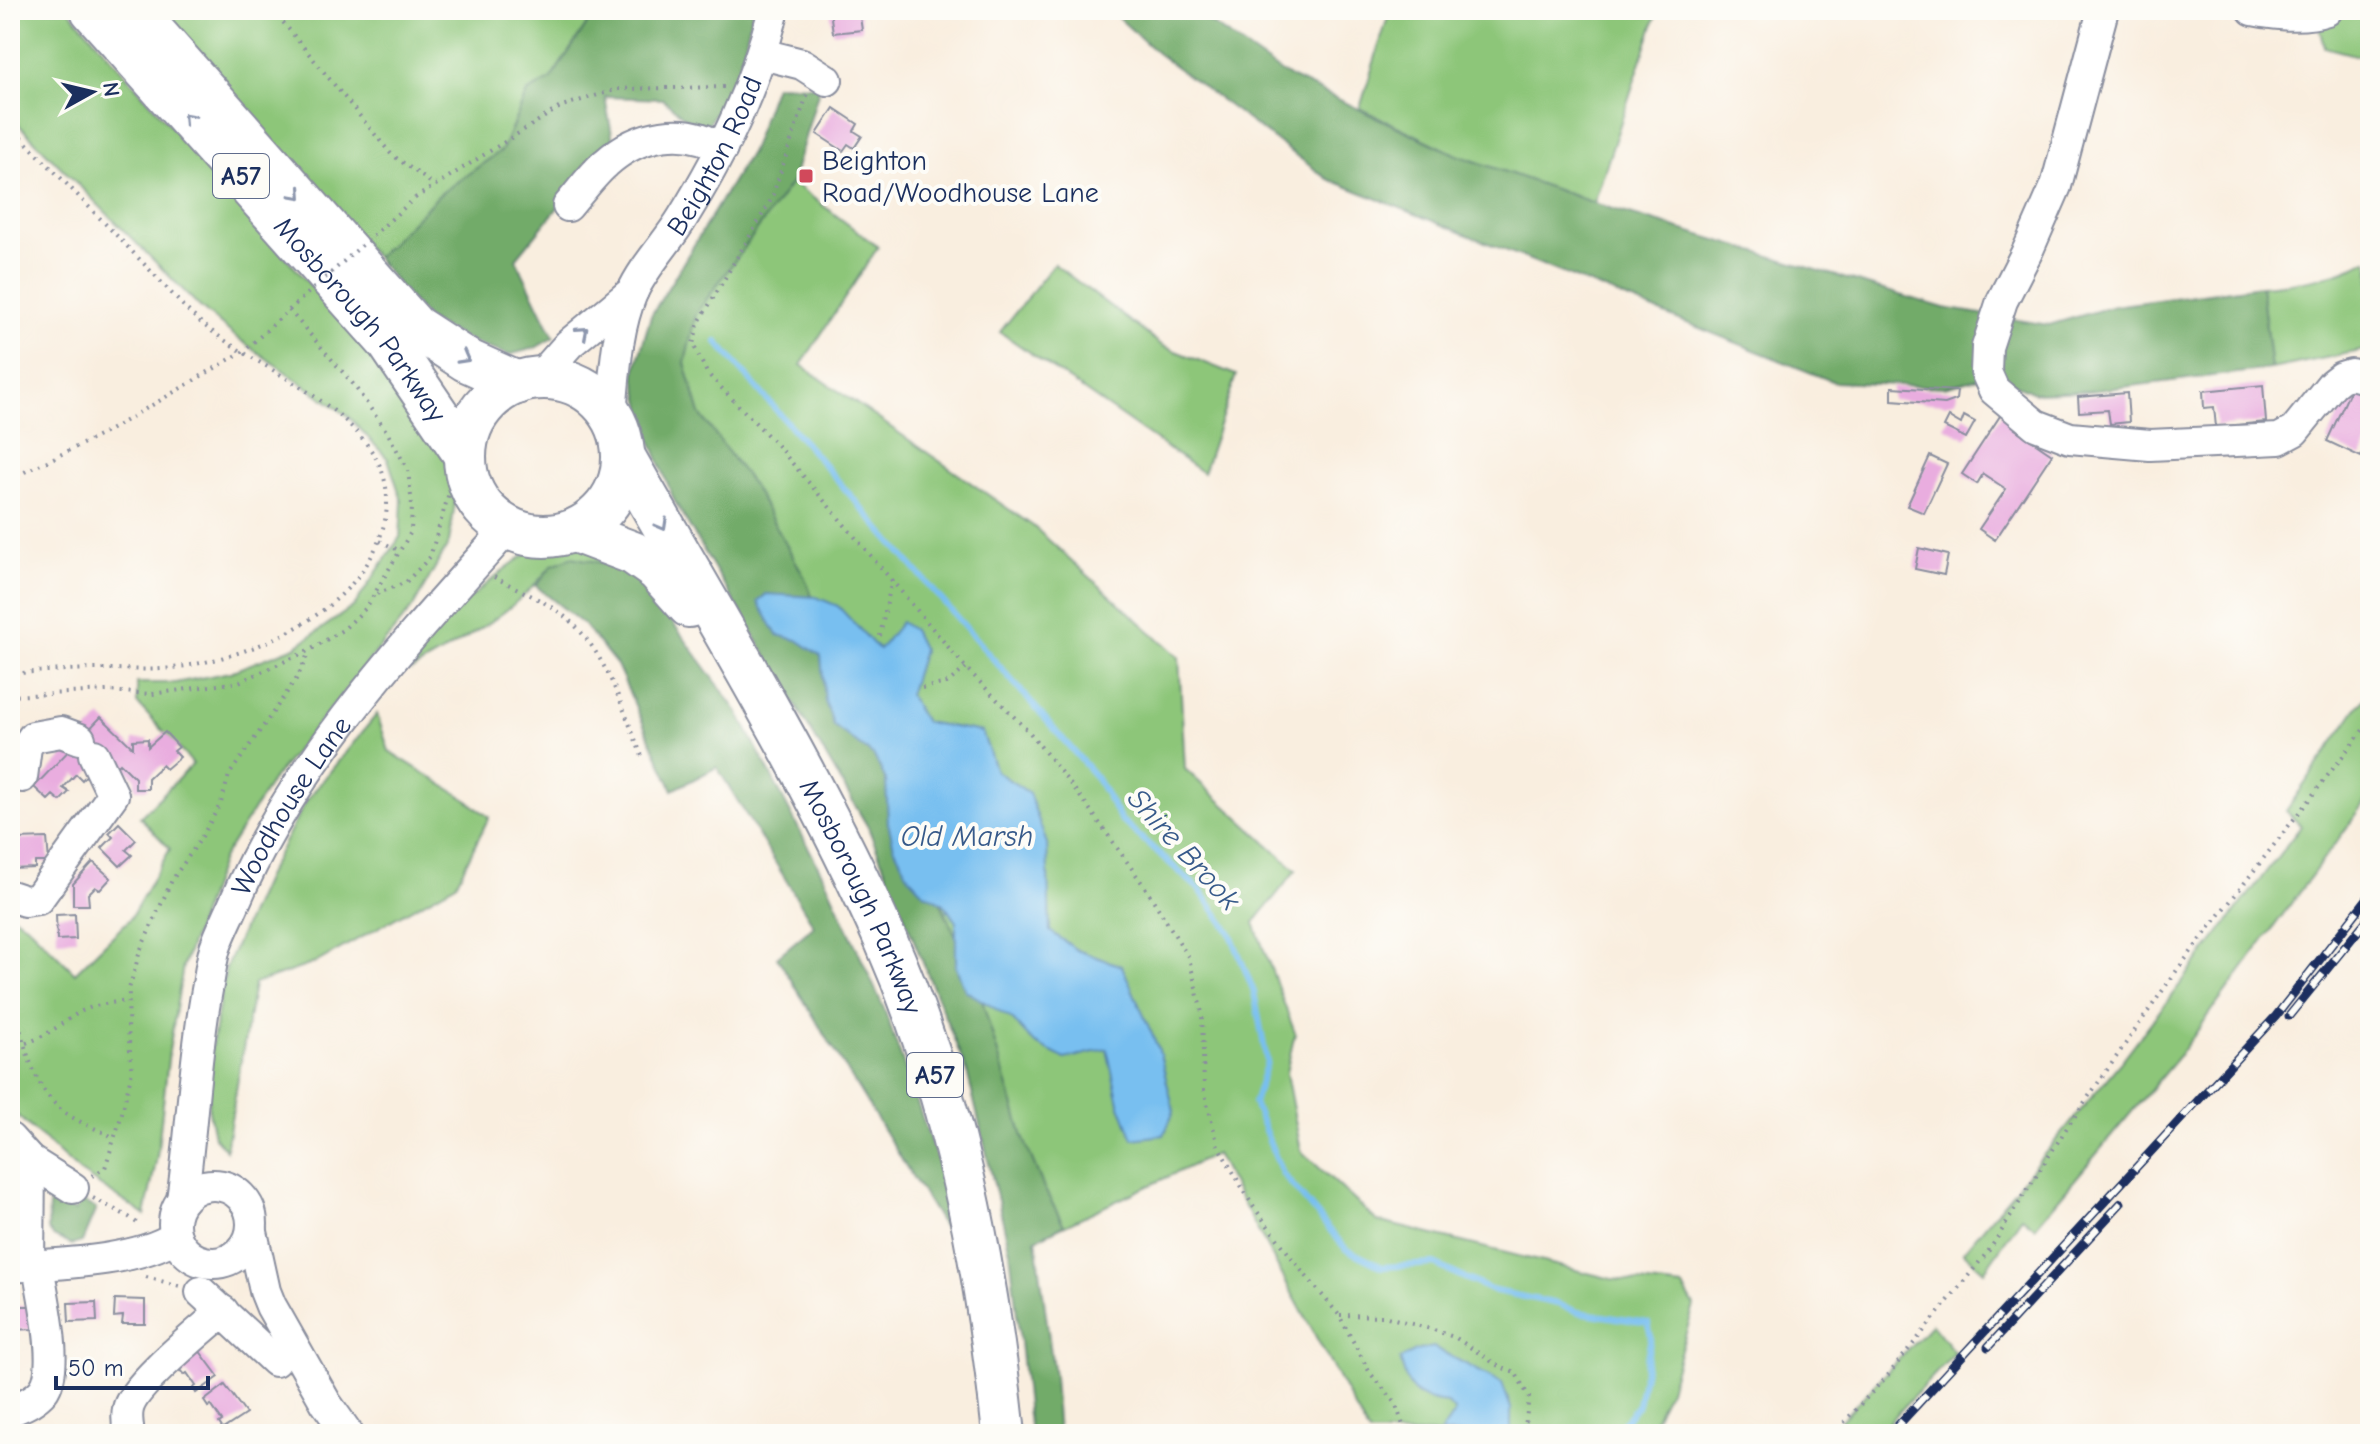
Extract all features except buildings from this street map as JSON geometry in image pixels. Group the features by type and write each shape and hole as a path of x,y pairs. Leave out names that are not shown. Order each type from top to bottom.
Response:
{"highway":[{"name":"Mosborough Parkway","path":"92,10 389,343 465,458"},
{"name":"Mosborough Parkway","path":"134,10 415,327 466,360 528,380"},
{"path":"528,380 577,385 600,401 611,414 624,457 619,484 608,504 589,523 575,531 548,537 528,535 508,528 484,509 470,485 465,458 470,428 484,404 528,380"},
{"name":"Mosborough Parkway","path":"624,457 786,741 887,943 950,1123 973,1215 996,1352 1004,1434"},
{"name":"Mosborough Parkway","path":"575,531 633,553 657,570 737,657"}],"street":[{"name":"Beighton Road","path":"528,380 633,291 683,218 752,87 774,10"},
{"path":"2103,10 2056,186 2002,301 1987,347 1986,372 1994,390 2036,425 2060,435 2150,445 2279,439 2294,431 2341,377 2351,374 2370,379"},
{"path":"2253,10 2272,14 2313,14 2327,10"},
{"path":"762,54 802,64 821,76"},
{"path":"568,206 606,163 629,146 658,136 676,134 696,135 722,149"},
{"name":"Beighton Road","path":"611,414 621,328 633,291"},
{"name":"Woodhouse Lane","path":"182,1200 191,1138 197,1044 215,948 254,856 296,787 348,715 508,528"},
{"path":"22,777 26,747 33,737 61,732 87,747 113,795 31,907"},
{"path":"191,1138 221,1186"},
{"path":"10,1139 30,1161 73,1188"},
{"path":"10,1411 42,1392 49,1380 51,1364 26,1266 30,1161"},
{"path":"170,1240 182,1200 201,1187 221,1186 234,1191 244,1201 251,1213 252,1232 268,1298 326,1403 348,1434"},
{"path":"26,1266 117,1256 170,1240 190,1257 215,1264 228,1260 247,1245 252,1232"},
{"path":"228,1260 268,1298"},
{"path":"129,1434 127,1411 132,1399 177,1350 223,1311 268,1298"},
{"path":"223,1311 275,1361"}],"path":[{"path":"273,10 391,154 434,185"},
{"path":"821,76 771,200 699,322 693,344 707,373 776,444 966,668 1030,733 1086,804 1147,890 1189,958 1202,1013 1204,1090 1218,1146 1253,1206 1339,1315 1370,1373 1395,1402 1406,1434"},
{"path":"10,479 103,434 244,351 415,198 562,106 618,89 752,87"},
{"path":"10,126 208,329 324,405 355,432 376,458 386,484 387,514 374,554 338,601 261,644 179,668 10,674"},
{"path":"10,696 107,691 152,694 239,682 310,650 344,629 366,608 411,532 408,470 387,432 353,384 289,310"},
{"path":"375,595 406,582 430,557 453,481 465,458"},
{"path":"380,541 400,551"},
{"path":"474,566 570,621 593,650 612,683 642,756"},
{"path":"880,636 892,579"},
{"path":"73,1188 105,1168 115,1138 132,1071 128,1001 140,951 172,880 221,803 229,775 297,678 310,650"},
{"path":"922,688 947,683 966,668"},
{"path":"1833,1434 1888,1375 1990,1249 2068,1126 2177,970 2370,721"},
{"path":"10,992 37,1079 60,1109 115,1138"},
{"path":"26,1043 58,1028 73,1015 100,1005 128,1001"},
{"path":"73,1188 170,1240"},
{"path":"1339,1315 1384,1316 1434,1330 1456,1338 1500,1367 1515,1372 1529,1397 1524,1434"}],"green space":[{"path":"10,10 69,10 368,351 444,456 457,489 449,543 413,607 273,779 222,859 183,966 169,1051 157,1157 145,1215 80,1172 10,1109 10,914 30,928 75,973 130,919 170,849 140,817 193,764 137,703 137,683 175,683 230,672 295,647 354,606 400,537 402,501 388,459 348,416 236,337 200,307 10,116"},
{"path":"157,10 620,10 619,16 588,23 550,80 527,93 502,150 440,194 376,258"},
{"path":"620,10 753,10 738,74 706,128 685,118 663,99 605,97 613,140 516,259 554,337 535,348 509,355 479,345 428,320 376,258 440,194 502,150 527,93 550,80 588,23 618,16"},
{"path":"1110,10 1192,10 1282,73 1457,155 1606,207 1944,308 2049,325 2114,306 2261,286 2271,369 2090,391 2034,393 1993,374 1944,387 1834,382 1328,179 1157,53"},
{"path":"1390,10 1658,10 1594,203 1457,155 1360,108"},
{"path":"2359,10 2370,10 2370,59 2324,47 2318,23"},
{"path":"775,85 820,86 792,182 696,314 685,363 700,414 752,484 805,578 856,712 977,984 1023,1137 1044,1188 1064,1225 1036,1239 1054,1376 1058,1434 1030,1434 1010,1251 967,1071 868,827 674,500 648,433 634,374 651,316 751,151"},
{"path":"751,151 878,247 801,365 1033,526 1179,657 1185,769 1296,870 1254,923 1295,1033 1286,1073 1301,1151 1377,1221 1612,1279 1683,1287 1694,1306 1669,1390 1647,1434 1369,1434 1216,1154 1010,1251 967,1071 868,827 674,500 634,374 651,316"},
{"path":"2367,260 2370,267 2370,349 2271,369 2261,286 2316,279"},
{"path":"1054,264 1163,346 1236,375 1203,473 1000,332"},
{"path":"571,541 632,567 648,589 552,565 505,611 412,670 422,647 447,617 506,568 533,549"},
{"path":"572,557 613,565 648,589 738,712 827,883 883,1006 951,1199 944,1228 777,957 814,926 717,767 673,790 617,665 584,625 536,586 552,565"},
{"path":"2370,689 2370,796 2178,1057 2035,1227 2022,1217 1984,1271 1963,1252 2120,1063 2301,826 2286,811"},
{"path":"377,714 389,751 489,817 456,884 315,963 254,984 226,1150 214,1137 208,1106 211,1050 226,967 266,877 306,801"},
{"path":"54,1201 74,1211 82,1201 96,1209 82,1242 72,1245 53,1236 48,1230 49,1205"},
{"path":"1932,1324 1955,1353 1878,1434 1828,1434"}],"water":[{"name":"Old Marsh","path":"766,594 816,597 838,606 879,650 901,622 913,630 923,650 909,695 925,722 982,732 996,771 1029,793 1047,844 1050,931 1077,950 1122,966 1159,1050 1174,1111 1164,1135 1133,1139 1119,1103 1107,1049 1065,1059 1035,1044 1012,1019 965,990 956,967 956,922 944,904 924,893 909,877 894,847 888,823 886,780 874,756 834,726 825,701 821,656 797,640 777,635 758,602"},
{"path":"1433,1347 1502,1383 1511,1408 1511,1434 1440,1434 1455,1412 1447,1403 1427,1399 1414,1392 1400,1359"}],"waterway":[{"name":"Shire Brook","path":"717,342 1096,777 1120,819 1200,890 1230,932 1254,992 1267,1062 1254,1103 1282,1173 1346,1249 1382,1267 1434,1264 1491,1290 1558,1304 1578,1312 1648,1323 1651,1337 1638,1405 1614,1434"}],"railway":[{"path":"1890,1434 2276,1016 2370,895"},
{"path":"2289,1016 2370,916"},
{"path":"1988,1347 2121,1203"}],"place":[{"name":"Beighton Road/Woodhouse Lane","path":"806,176"}]}
